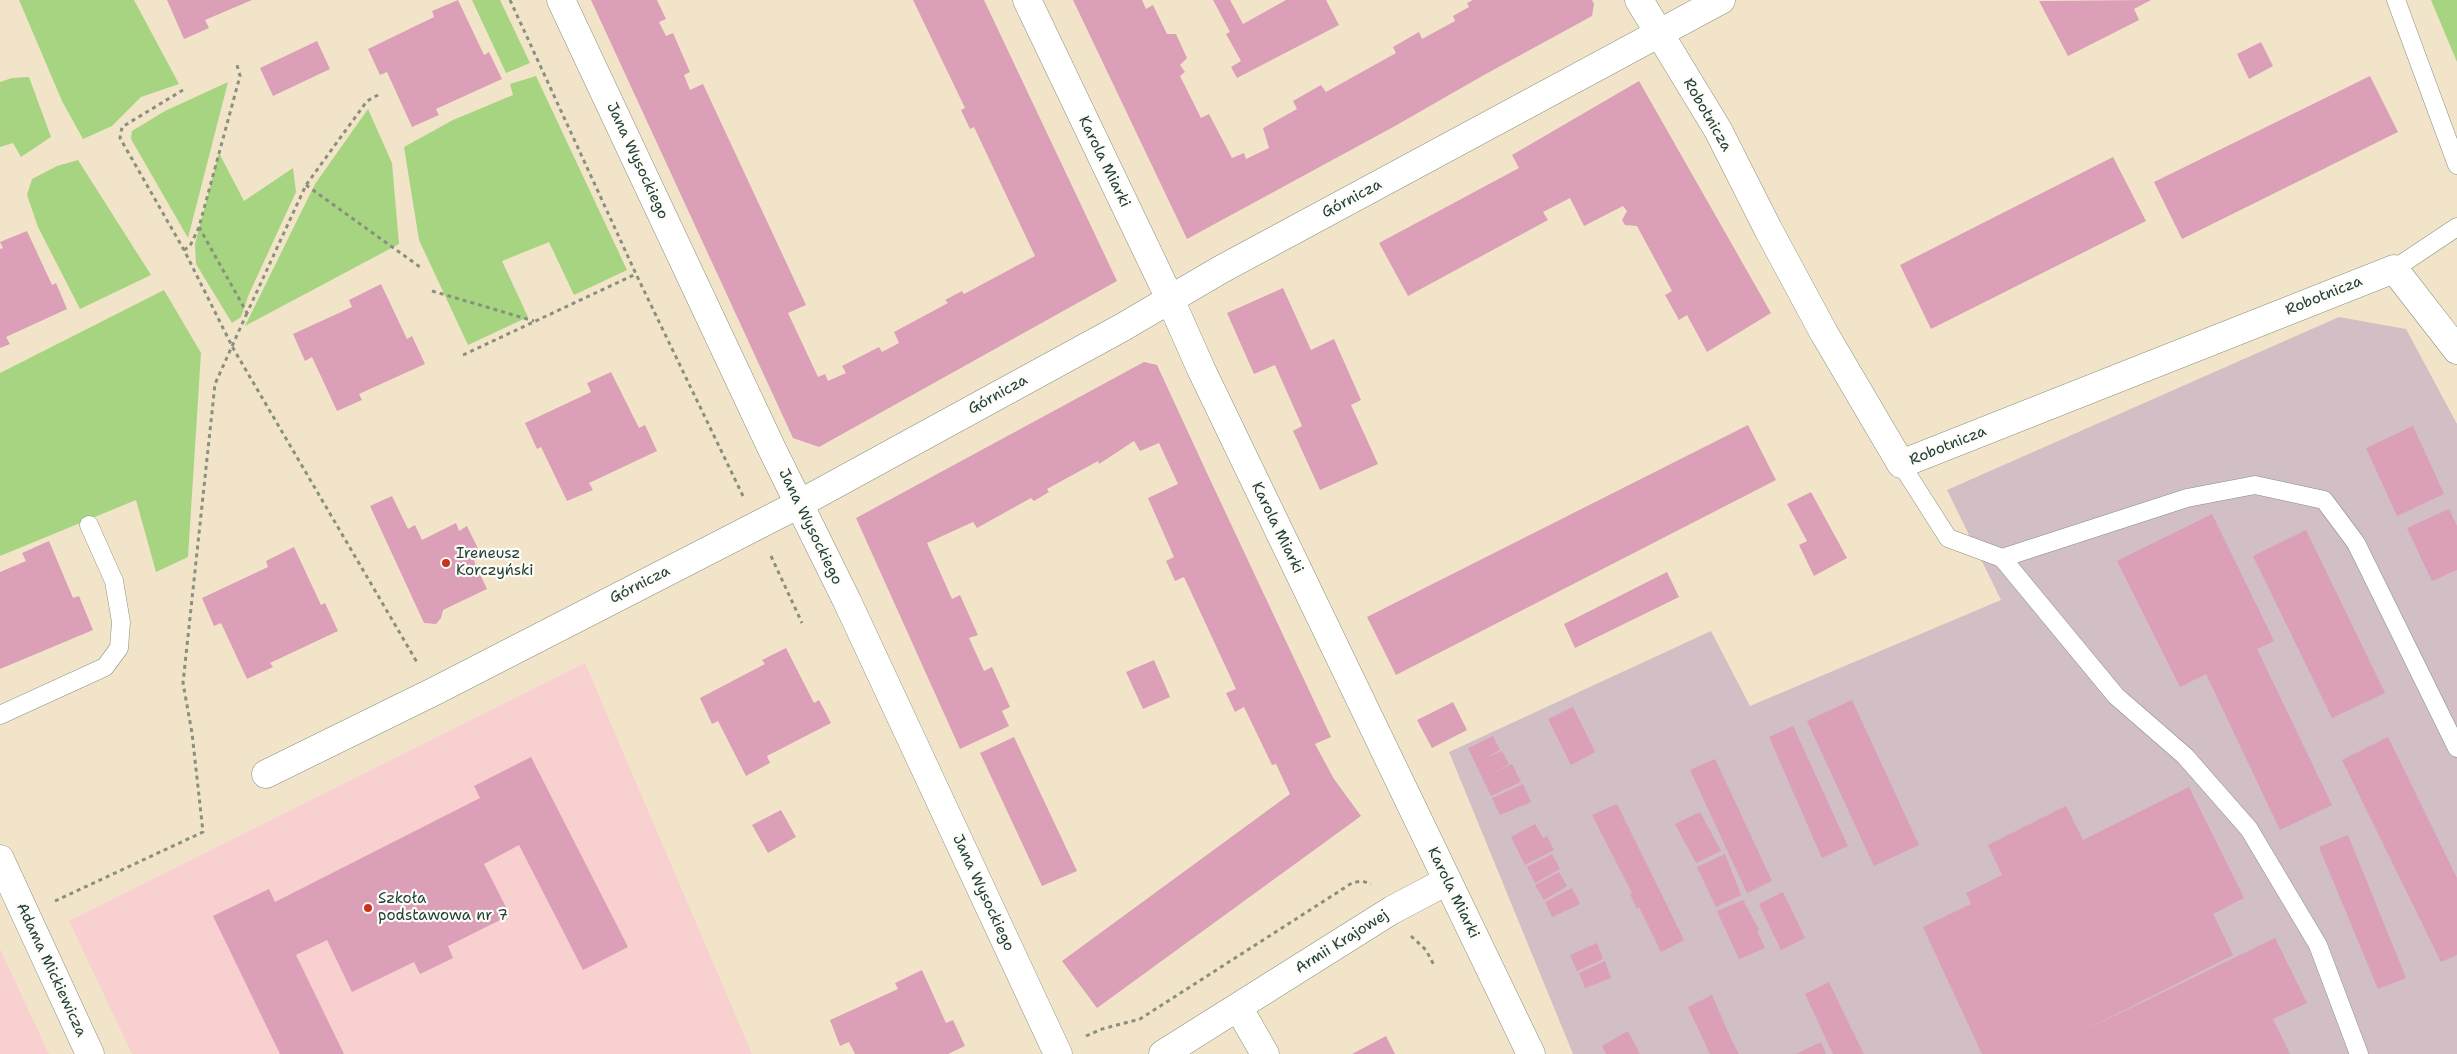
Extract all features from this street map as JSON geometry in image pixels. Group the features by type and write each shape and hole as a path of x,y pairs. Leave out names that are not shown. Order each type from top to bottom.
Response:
{"street":[{"name":"Jana Wysockiego","path":"561,0 851,610 1058,1054"},
{"name":"Karola Miarki","path":"1027,0 1170,299 1201,369 1531,1054"},
{"name":"Robotnicza","path":"1639,0 1718,130 1768,229 1824,333 1901,464 2394,269"},
{"name":"Górnicza","path":"266,774 435,691 799,504 1123,327 1170,299 1721,0"},
{"path":"2394,269 2457,350"},
{"name":"Adama Mickiewicza","path":"0,859 90,1054"},
{"name":"Armii Krajowej","path":"1163,1054 1392,910 1447,881"},
{"path":"1238,1007 1265,1054"}],"lane":[{"path":"2396,0 2457,165"},
{"path":"2394,269 2457,227"},
{"path":"1901,464 1948,538 2002,558 2116,696 2185,756 2249,829 2318,945 2359,1054"},
{"path":"2002,558 2187,498 2255,485 2324,500 2356,543 2457,748"},
{"path":"0,716 104,667 119,648 121,622 114,581 89,525"}],"path":[{"path":"510,0 636,274 802,623"},
{"path":"184,250 190,246 199,227 240,76 237,65"},
{"path":"183,90 122,128 120,138 184,250 233,348 435,691"},
{"path":"50,903 203,832 192,733 183,683 215,384 306,185 367,101 378,95"},
{"path":"306,185 420,267"},
{"path":"199,227 247,312"},
{"path":"463,355 636,274"},
{"path":"432,291 535,321"},
{"path":"1084,1037 1102,1028 1140,1019 1352,883 1362,881"},
{"path":"1408,933 1426,950 1435,967"}],"shaded area":[{"path":"2339,317 2406,329 2457,424 2457,1054 1573,1054 1449,752 1711,631 1750,706 2001,600 1947,490"},
{"path":"585,663 752,1054 132,1054 69,921"},
{"path":"0,949 49,1054 0,1054"}],"green space":[{"path":"19,0 134,0 179,84 141,97 112,126 83,139 62,101"},
{"path":"472,0 500,0 530,63 506,73"},
{"path":"2431,0 2457,0 2457,62"},
{"path":"536,76 627,270 574,295 549,242 502,261 528,317 468,345 419,240 404,147 453,120 513,95 510,84"},
{"path":"29,77 51,137 21,157 13,143 0,147 0,82 12,78"},
{"path":"228,82 188,238 131,139 132,131 165,111"},
{"path":"368,109 392,163 399,244 245,326 315,184"},
{"path":"219,153 244,201 293,168 296,192 249,294 241,317 232,323 196,264 195,244"},
{"path":"78,160 151,275 80,309 38,227 27,195 32,179 57,166"},
{"path":"164,290 201,353 188,557 156,572 136,500 0,556 0,373"}],"building":[{"path":"167,0 252,0 205,20 209,28 184,39"},
{"path":"458,0 484,55 489,52 502,79 436,109 439,115 412,127 387,72 380,75 368,49 434,17 432,11"},
{"path":"591,0 657,0 666,19 659,22 666,36 673,33 690,72 684,75 690,90 703,84 806,305 788,313 818,377 825,374 828,381 846,373 842,366 879,347 882,352 899,343 894,332 948,303 945,300 962,291 964,294 1035,256 974,127 970,129 961,110 965,108 913,0 984,0 1117,281 819,447 793,438"},
{"path":"1073,0 1142,0 1146,9 1153,5 1167,34 1176,34 1187,58 1180,65 1185,72 1180,76 1201,118 1209,114 1232,158 1244,153 1246,159 1269,148 1263,128 1297,109 1293,101 1321,85 1326,92 1396,53 1393,47 1419,32 1422,39 1455,21 1453,16 1469,7 1467,3 1473,0 1592,0 1594,4 1592,16 1187,239"},
{"path":"1213,0 1230,0 1243,24 1286,0 1326,0 1339,25 1237,78 1231,67 1241,61 1226,34 1230,32"},
{"path":"2151,0 2134,9 2139,20 2068,56 2039,1"},
{"path":"317,41 330,69 273,96 260,68"},
{"path":"2261,42 2273,66 2249,79 2237,54"},
{"path":"2370,76 2398,132 2182,239 2154,182"},
{"path":"1639,81 1771,313 1707,352 1687,315 1679,320 1665,295 1672,291 1637,226 1625,225 1622,220 1627,211 1623,206 1584,226 1570,198 1543,212 1548,220 1408,296 1379,243 1519,168 1512,155"},
{"path":"2113,157 2146,221 1931,329 1900,265"},
{"path":"27,231 52,285 56,283 67,309 6,337 10,344 0,348 0,249 3,248 0,242"},
{"path":"381,284 407,339 412,336 425,364 359,394 362,400 337,411 312,357 305,361 293,334 352,307 349,300"},
{"path":"1283,288 1311,350 1334,339 1361,400 1351,405 1378,464 1320,490 1293,431 1302,426 1275,365 1254,374 1227,313"},
{"path":"1144,362 1157,365 1331,737 1315,744 1334,779 1361,816 1097,1008 1062,961 1290,794 1276,764 1272,765 1244,707 1235,712 1226,693 1236,689 1184,577 1175,581 1166,561 1174,557 1148,498 1178,484 1159,443 1140,451 1134,441 1099,464 1098,461 1047,489 1049,492 1034,501 1031,498 977,528 973,522 927,543 952,599 960,595 978,635 969,638 984,671 992,667 1010,707 1002,711 1009,726 960,749 856,518"},
{"path":"611,372 639,428 645,425 657,451 589,483 593,490 567,501 541,447 537,449 525,423 591,392 587,383"},
{"path":"1748,425 1776,480 1396,675 1367,617"},
{"path":"2413,426 2444,494 2397,516 2366,448"},
{"path":"1811,492 1847,558 1814,576 1799,545 1807,541 1787,504"},
{"path":"392,496 408,529 415,525 422,540 456,523 459,531 467,526 482,557 474,561 487,589 443,610 441,618 436,624 424,623 370,506"},
{"path":"2449,509 2457,526 2457,570 2432,581 2407,528"},
{"path":"2212,514 2274,641 2257,649 2332,805 2280,830 2206,674 2180,687 2117,561"},
{"path":"2306,530 2385,693 2332,718 2253,556"},
{"path":"49,541 73,598 79,596 93,630 0,669 0,572 26,561 22,553"},
{"path":"294,547 321,605 325,603 338,631 270,663 273,667 247,679 221,623 214,626 202,598 268,567 266,561"},
{"path":"1667,572 1679,597 1575,648 1564,624"},
{"path":"786,648 814,703 819,700 831,723 767,756 770,763 746,776 718,721 712,724 700,698 765,664 762,660"},
{"path":"1154,660 1170,697 1143,709 1126,672"},
{"path":"1852,700 1919,845 1874,866 1807,721"},
{"path":"1453,702 1467,730 1432,748 1417,720"},
{"path":"1573,707 1595,752 1571,765 1548,719"},
{"path":"1793,726 1848,846 1822,858 1769,737"},
{"path":"1493,736 1500,750 1483,759 1502,751 1509,764 1493,773 1512,764 1521,782 1491,796 1468,748"},
{"path":"1014,737 1077,871 1042,886 980,753"},
{"path":"2388,737 2457,878 2457,955 2441,962 2342,760"},
{"name":"Szkoła podstawowa nr 7","path":"531,757 628,947 583,970 519,845 484,864 510,915 448,946 453,958 420,974 414,962 352,992 327,940 296,955 344,1054 280,1054 213,916 269,889 275,902 480,798 474,786"},
{"path":"1715,759 1772,881 1747,893 1690,770"},
{"path":"1523,784 1531,802 1500,815 1492,798"},
{"path":"2189,787 2244,898 2213,914 2233,955 2075,1035 2275,938 2307,1003 2273,1019 2290,1054 1982,1054 1923,927 1971,904 1966,893 2002,875 1988,845 2066,806 2083,840"},
{"path":"1617,804 1684,940 1661,952 1639,907 1637,909 1630,894 1632,893 1592,815"},
{"path":"781,810 796,837 768,853 752,825"},
{"path":"1700,812 1721,851 1696,863 1675,824"},
{"path":"1535,824 1543,838 1547,836 1554,850 1525,865 1511,837"},
{"path":"2348,835 2406,978 2378,989 2319,847"},
{"path":"1552,854 1560,869 1535,883 1527,867"},
{"path":"1725,854 1741,895 1716,907 1697,867"},
{"path":"1559,872 1567,886 1544,900 1535,885"},
{"path":"1572,888 1580,904 1552,917 1545,902"},
{"path":"1783,892 1805,938 1781,950 1759,904"},
{"path":"1743,900 1759,930 1757,931 1765,948 1739,959 1717,911"},
{"path":"1597,943 1603,959 1577,971 1570,955"},
{"path":"1605,961 1611,978 1585,988 1579,973"},
{"path":"922,970 946,1023 953,1020 965,1046 948,1054 855,1054 849,1042 840,1046 830,1020 898,989 895,983"},
{"path":"1829,982 1864,1054 1833,1054 1805,994"},
{"path":"1712,995 1739,1054 1710,1054 1688,1007"},
{"path":"1628,1031 1640,1054 1606,1054 1602,1046"},
{"path":"1386,1036 1395,1054 1352,1054"},
{"path":"1821,1042 1826,1054 1796,1054"}],"place":[{"name":"Ireneusz Korczyński","path":"446,563"},
{"name":"Szkoła podstawowa nr 7","path":"368,908"}]}
